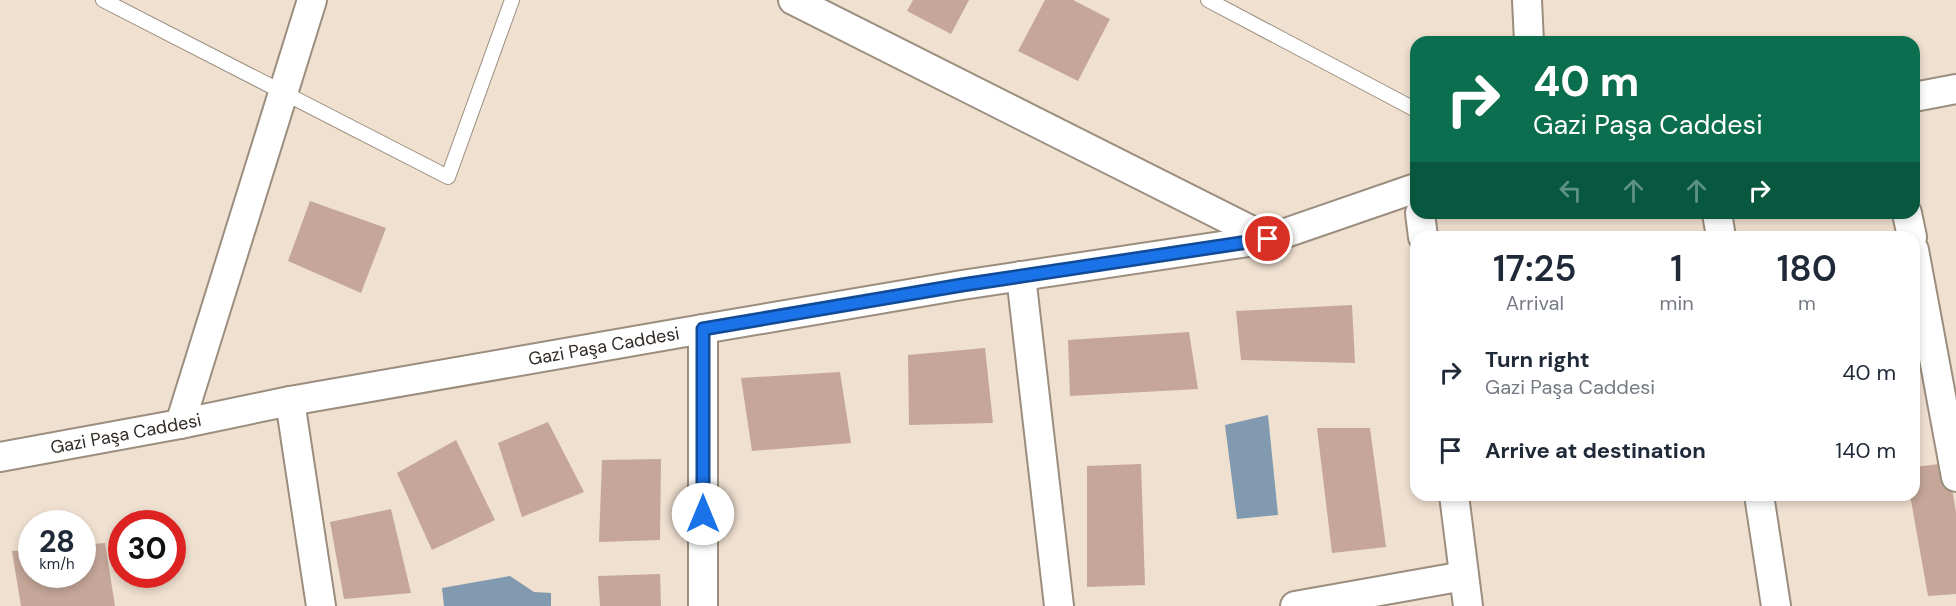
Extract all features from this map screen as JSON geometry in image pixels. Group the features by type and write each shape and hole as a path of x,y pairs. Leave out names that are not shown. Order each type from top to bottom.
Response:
{"street":[{"path":"180,424 312,0"},
{"path":"793,0 1268,239"},
{"path":"1527,0 1529,36"},
{"path":"1920,96 1956,89"},
{"name":"Gazi Paşa Caddesi","path":"0,458 290,401 703,329 1021,276 1268,239 1410,190"},
{"path":"1021,276 1059,606"},
{"path":"1920,282 1956,477"},
{"path":"703,329 703,606"},
{"path":"290,401 321,606"},
{"path":"1455,501 1468,606"},
{"path":"1760,501 1776,606"},
{"path":"1295,606 1464,576"}],"lane":[{"path":"103,0 448,177 512,0"},
{"path":"1208,0 1410,107"}],"water":[{"path":"1268,415 1278,515 1237,519 1225,425"},
{"path":"510,576 534,592 551,593 551,606 444,606 442,588"}],"building":[{"path":"913,0 969,0 951,34 907,11"},
{"path":"1045,0 1073,0 1110,19 1078,81 1018,51"},
{"path":"310,201 386,228 361,293 288,261"},
{"path":"1352,305 1355,363 1241,360 1236,311"},
{"path":"1189,332 1198,389 1070,396 1068,340"},
{"path":"985,348 993,423 909,425 908,355"},
{"path":"840,372 851,443 752,451 741,378"},
{"path":"548,422 584,492 522,517 498,443"},
{"path":"1317,428 1370,428 1386,547 1332,553"},
{"path":"456,440 495,520 432,550 397,473"},
{"path":"661,459 660,540 599,542 602,460"},
{"path":"1948,463 1956,513 1956,594 1928,596 1911,501 1920,501 1920,466"},
{"path":"1141,464 1145,585 1087,587 1087,466"},
{"path":"391,509 411,593 344,599 330,522"},
{"path":"105,543 108,588 112,588 115,606 21,606 18,588 96,588 96,544"},
{"path":"12,551 18,551 18,588"},
{"path":"660,574 661,606 600,606 598,576"}],"route":[{"path":"703,514 703,329 962,285 1268,239"}]}
